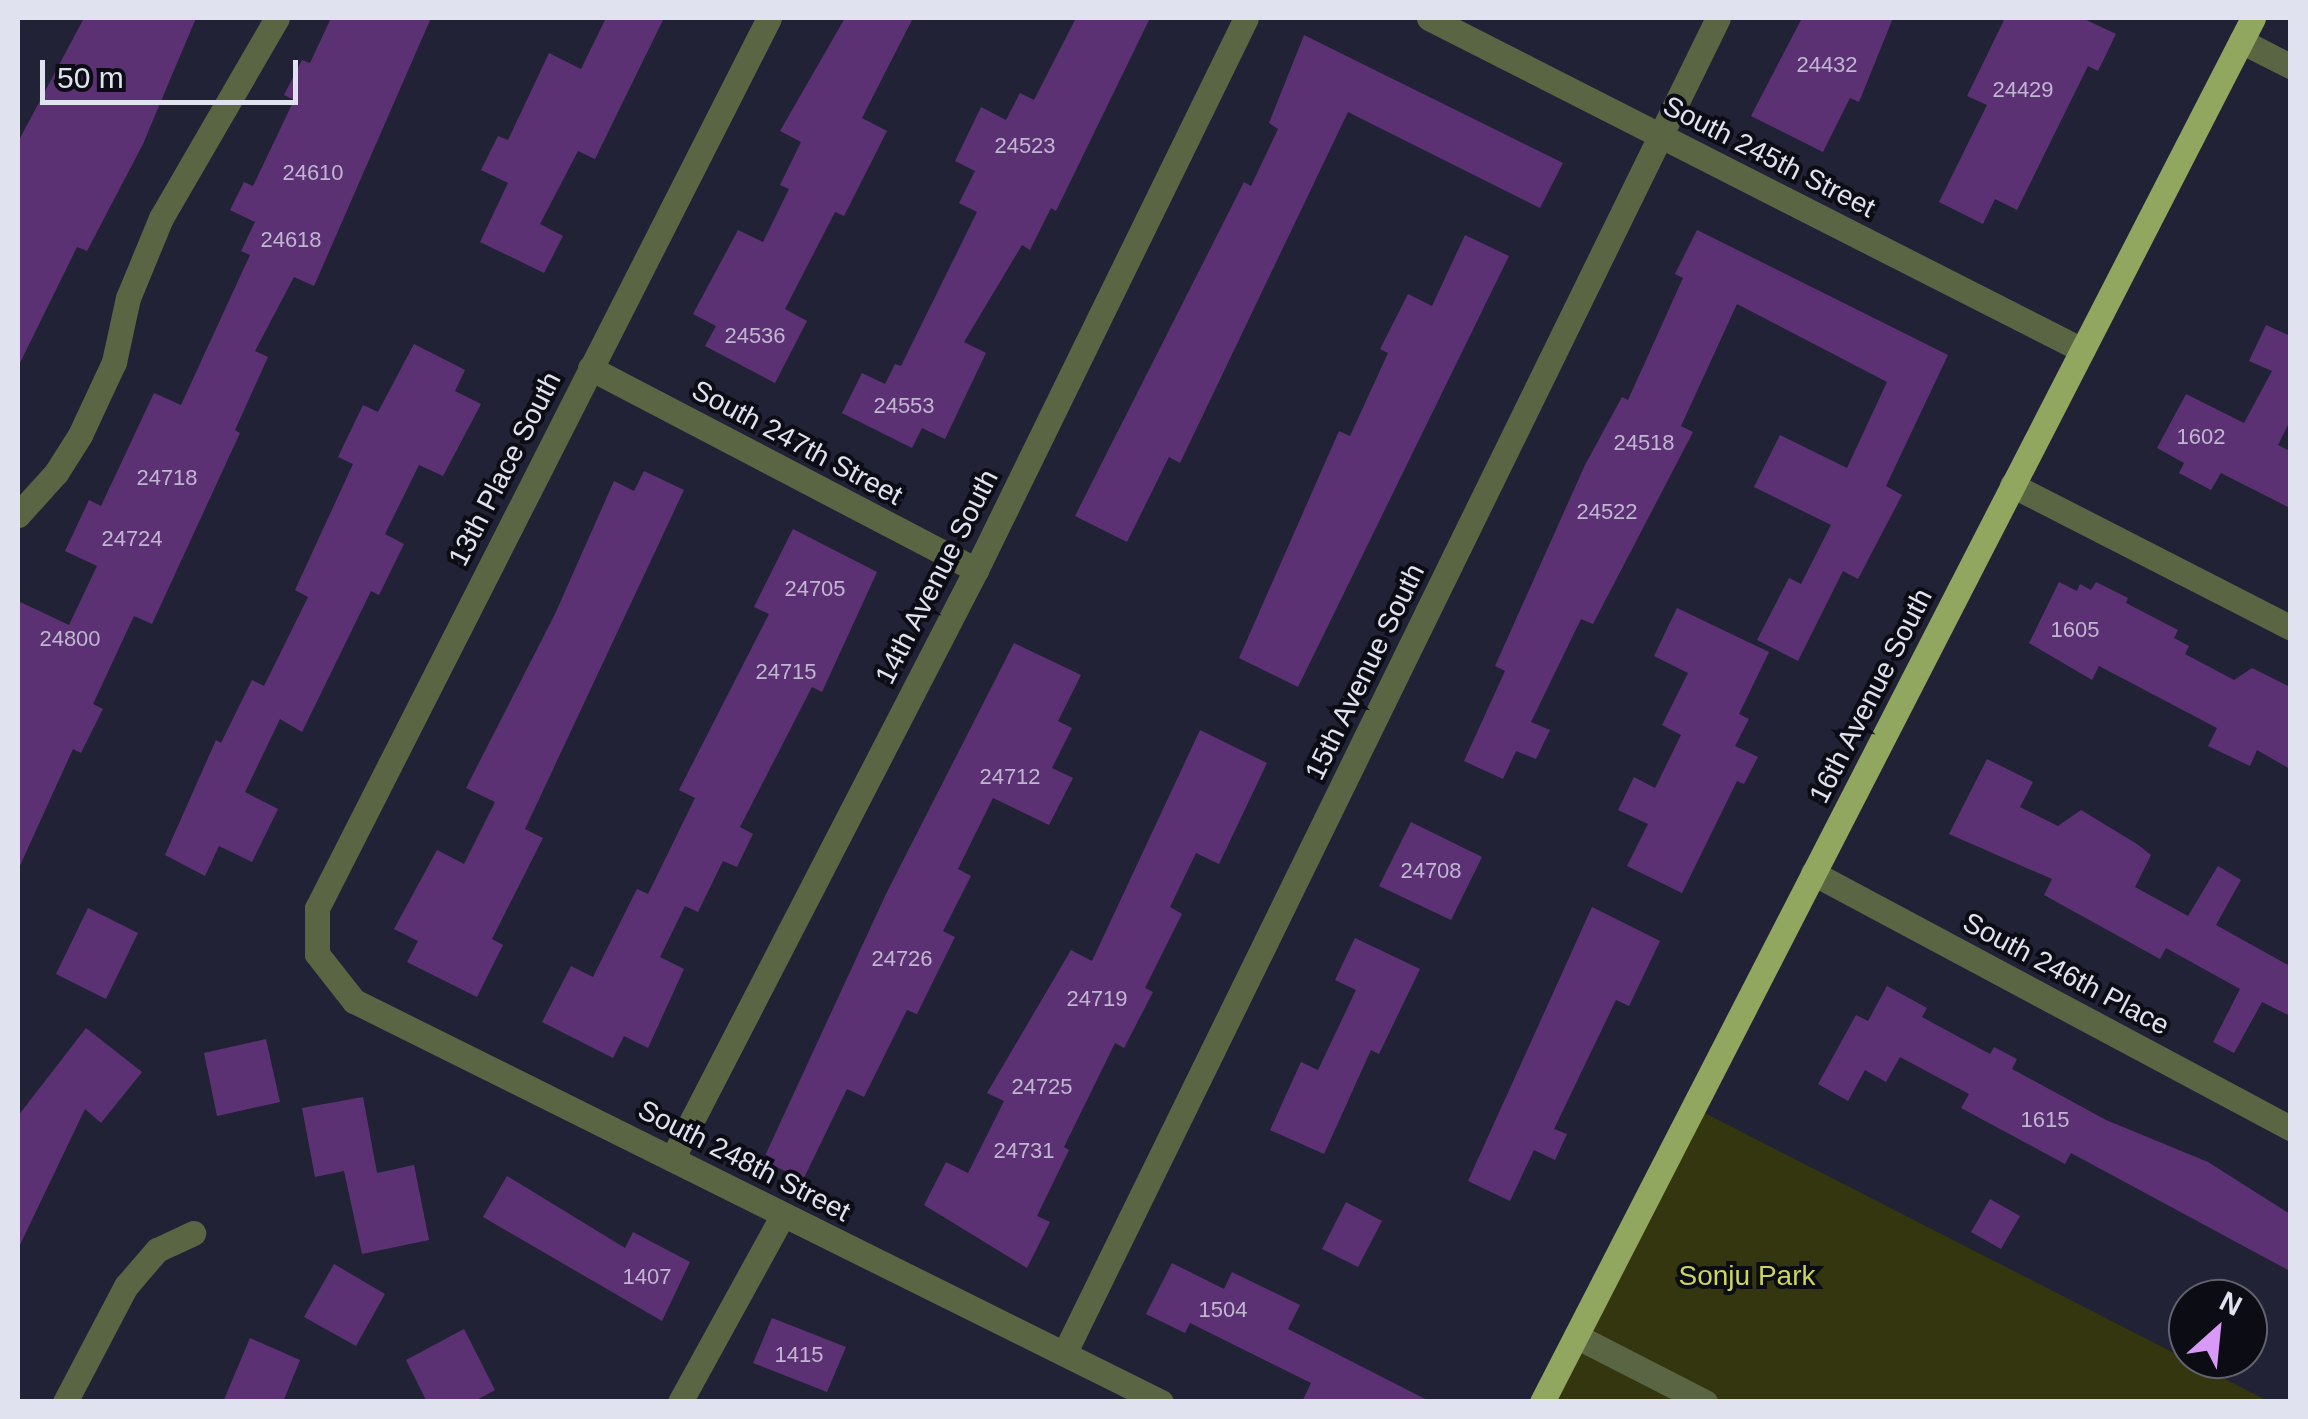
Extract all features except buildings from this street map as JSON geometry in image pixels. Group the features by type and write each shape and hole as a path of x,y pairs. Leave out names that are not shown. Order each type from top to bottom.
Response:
{"main road":[{"name":"16th Avenue South","path":"1542,1402 2247,29"}],"street":[{"path":"18,515 80,435 114,362 128,298 161,218 278,18"},
{"name":"13th Place South","path":"317,954 317,908 769,18"},
{"name":"14th Avenue South","path":"672,1158 976,570 1246,18"},
{"name":"South 245th Street","path":"1430,18 2082,350"},
{"name":"15th Avenue South","path":"1065,1352 1718,18"},
{"path":"2247,29 2290,66"},
{"name":"South 247th Street","path":"590,368 976,570"},
{"path":"2012,485 2290,627"},
{"name":"South 246th Place","path":"1813,873 2290,1128"},
{"name":"South 248th Street","path":"317,954 354,1001 1162,1402"},
{"path":"680,1402 784,1215"},
{"path":"65,1402 126,1286 157,1250 193,1233"},
{"path":"1576,1336 1706,1402"}],"green space":[{"name":"Sonju Park","path":"1693,1107 2168,1350 2168,1379 2225,1379 2268,1401 1542,1402"}]}
